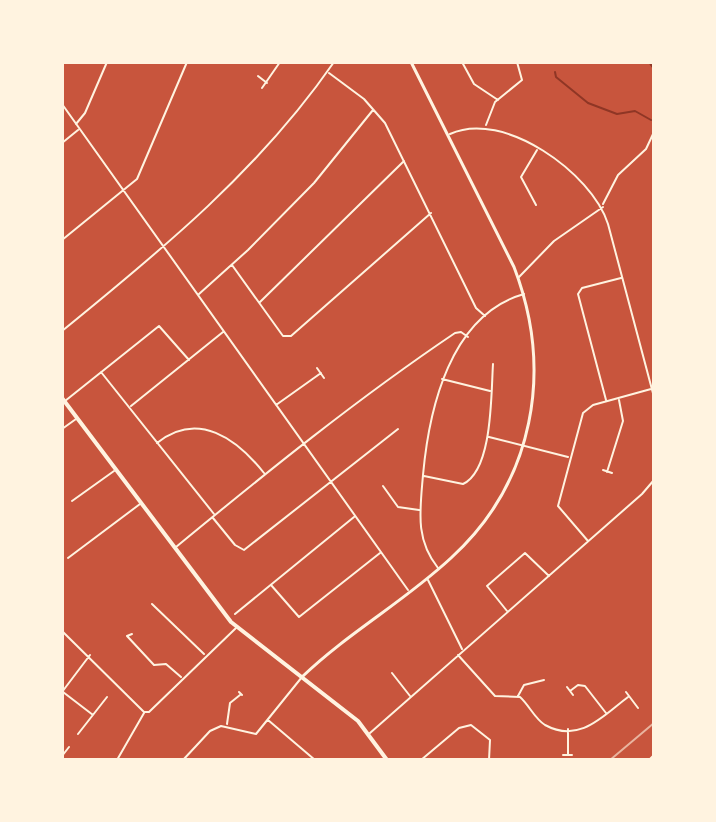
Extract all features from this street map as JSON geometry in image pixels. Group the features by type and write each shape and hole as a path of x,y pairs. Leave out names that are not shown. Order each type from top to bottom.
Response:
{"highway":[{"path":"63,400 174,549 237,627 303,676 369,734 387,760"}],"street":[{"path":"76,124 85,113 107,62"},
{"path":"62,240 137,179 187,62"},
{"path":"262,88 280,62"},
{"path":"62,331 164,249 241,176 334,62"},
{"path":"183,760 210,731 227,725 251,735 303,676 438,568 476,533 494,508 523,446 534,402 536,364 524,294 450,134 411,62"},
{"path":"462,62 474,84 498,100"},
{"path":"485,127 498,100 522,80 517,62"},
{"path":"328,72 374,110 405,161 476,308 486,317"},
{"path":"258,76 267,83"},
{"path":"62,104 408,590"},
{"path":"198,295 314,183 374,110"},
{"path":"450,134 465,128 485,127 510,132 571,172 603,206 654,397"},
{"path":"62,143 79,129"},
{"path":"519,278 554,241 603,206 618,175 646,149 654,132"},
{"path":"536,205 521,177 537,149"},
{"path":"259,303 405,161"},
{"path":"232,265 283,336 291,336 431,213"},
{"path":"606,401 578,294 582,288 623,278"},
{"path":"438,568 424,548 420,510 430,417 442,379 468,337 501,303 524,294"},
{"path":"63,400 159,326 189,360"},
{"path":"129,407 224,332"},
{"path":"174,549 304,443 455,333 461,332 468,337"},
{"path":"423,476 467,483 489,436 493,364"},
{"path":"317,368 324,378"},
{"path":"101,372 235,545 244,550 329,480 398,429"},
{"path":"276,405 321,373"},
{"path":"442,379 491,392"},
{"path":"588,541 558,506 583,413 589,407 606,401 652,389"},
{"path":"612,473 605,471 623,421 619,398"},
{"path":"62,429 76,419"},
{"path":"157,443 166,435 187,428 215,431 239,444 265,474"},
{"path":"489,436 569,457"},
{"path":"72,501 115,470"},
{"path":"369,734 654,480"},
{"path":"390,487 384,488 398,507 420,510"},
{"path":"68,558 141,503"},
{"path":"235,614 355,516"},
{"path":"271,585 299,617 381,552"},
{"path":"508,612 487,588 489,583 527,552 549,576"},
{"path":"427,577 463,650"},
{"path":"152,604 205,655"},
{"path":"144,712 149,712 237,627"},
{"path":"62,631 90,655 144,712"},
{"path":"132,634 127,636 154,665 166,664 182,678"},
{"path":"90,655 62,692 93,715"},
{"path":"458,655 495,696 518,697 542,723 568,729 593,726 628,697"},
{"path":"392,673 411,697"},
{"path":"537,675 537,680"},
{"path":"518,697 519,689 544,680"},
{"path":"573,695 568,689 585,686 607,714"},
{"path":"626,692 638,708"},
{"path":"227,725 230,703 240,694"},
{"path":"78,734 107,697"},
{"path":"117,760 144,712"},
{"path":"267,720 315,760"},
{"path":"421,760 459,728 471,725 483,731 492,744 489,760"},
{"path":"568,729 568,755"},
{"path":"62,756 69,747"},
{"path":"649,760 654,755"}],"waterway":[{"path":"649,62 654,69"},
{"path":"555,72 556,77 588,103 617,114 635,111 651,120"}],"railway":[{"path":"610,760 654,723"}]}
